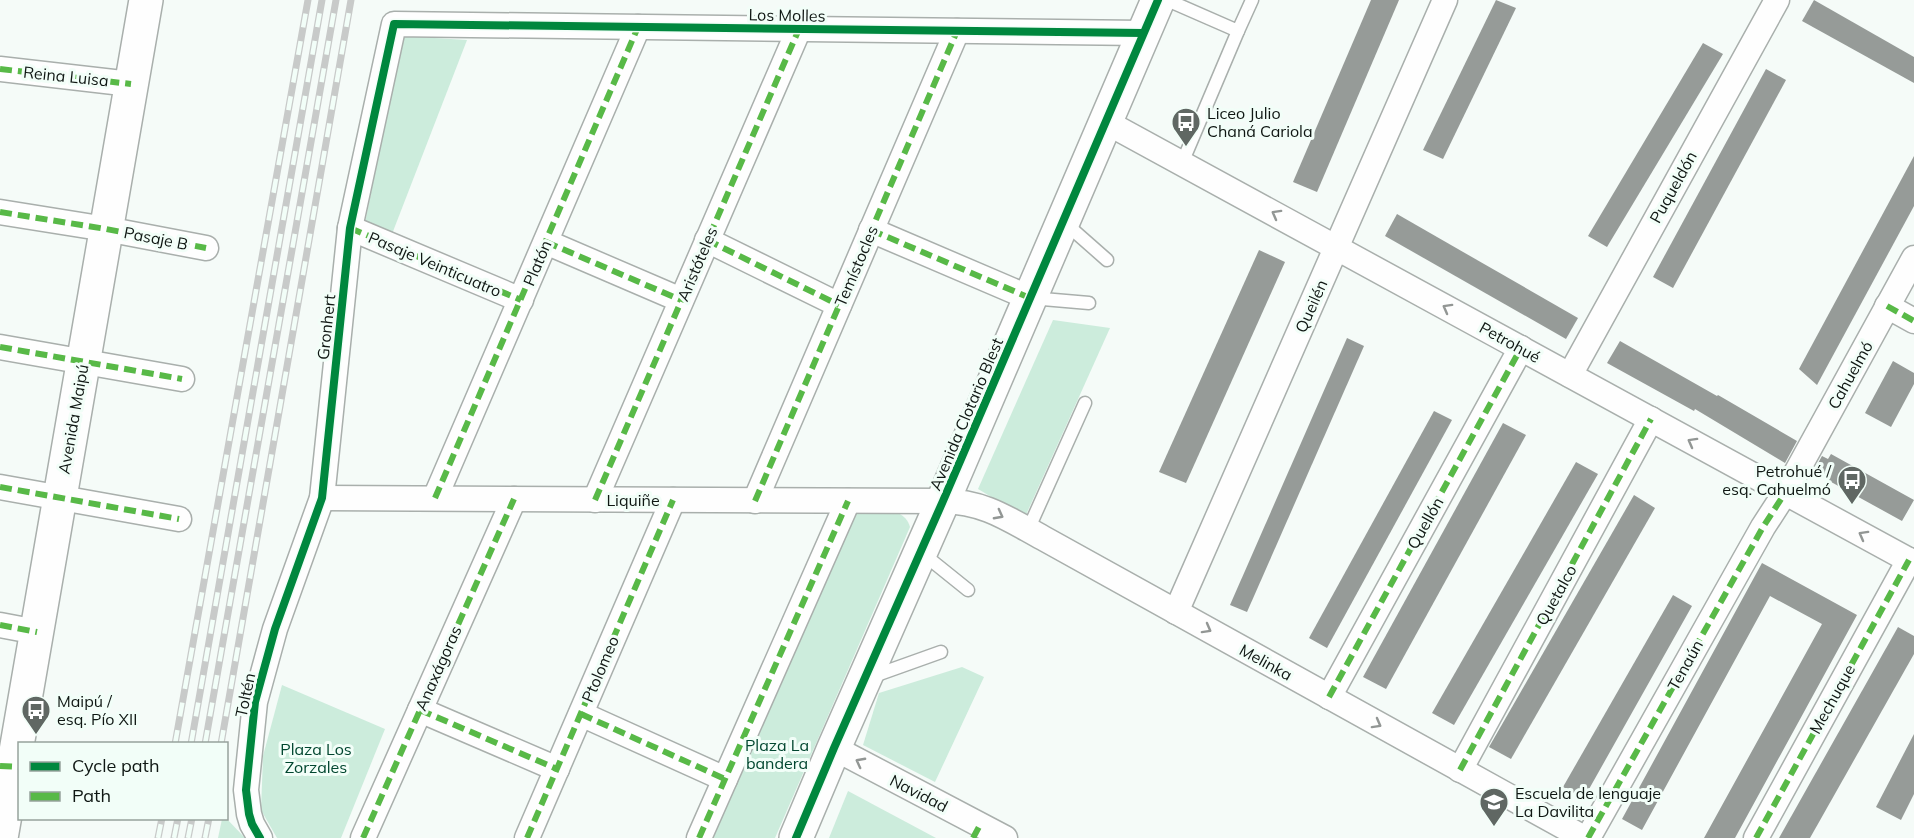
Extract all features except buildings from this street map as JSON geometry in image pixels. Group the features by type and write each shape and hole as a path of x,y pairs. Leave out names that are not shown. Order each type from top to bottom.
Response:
{"main road":[{"name":"Avenida Maipú","path":"2,838 11,767 37,632 146,0"},
{"name":"Avenida Clotario Blest","path":"796,838 1158,0"}],"street":[{"name":"Queilén","path":"1176,612 1445,0"},
{"name":"Puqueldón","path":"1570,375 1777,0"},
{"name":"Los Molles","path":"394,24 1143,33"},
{"name":"Gronhert","path":"275,629 322,498 350,228 394,24"},
{"name":"Platón","path":"435,498 638,27"},
{"name":"Aristóteles","path":"595,500 799,29"},
{"name":"Temístocles","path":"755,501 957,31"},
{"name":"Reina Luisa","path":"0,69 131,84"},
{"name":"Petrohué","path":"1106,122 1911,562"},
{"name":"Pasaje B","path":"0,212 206,248"},
{"name":"Pasaje Veinticuatro","path":"350,228 520,300"},
{"path":"871,230 1030,298"},
{"path":"707,240 839,304"},
{"path":"546,242 681,300"},
{"name":"Cahuelmó","path":"1785,493 1914,258"},
{"path":"1887,306 1914,321"},
{"path":"0,347 182,379"},
{"name":"Quellón","path":"1329,697 1521,348"},
{"name":"Quetalco","path":"1460,770 1651,419"},
{"path":"0,487 179,519"},
{"name":"Tenaún","path":"1588,838 1757,537 1785,493"},
{"name":"Liquiñe","path":"322,498 943,501"},
{"name":"Anaxágoras","path":"363,838 514,499"},
{"name":"Ptolomeo","path":"527,838 673,500"},
{"path":"699,838 848,501"},
{"name":"Melinka","path":"943,501 980,506 1028,530 1584,838"},
{"name":"Mechuque","path":"1756,838 1911,562"},
{"path":"0,625 37,632"},
{"name":"Toltén","path":"260,838 249,814 246,790 247,767 255,702 275,629"},
{"path":"420,710 557,769"},
{"path":"581,714 725,779"},
{"name":"Navidad","path":"834,748 977,831 1005,838"}],"lane":[{"path":"1167,0 1238,31"},
{"path":"1182,163 1252,0"},
{"path":"1063,221 1107,260"},
{"path":"1030,298 1089,303"},
{"path":"1028,530 1085,403"},
{"path":"921,552 968,590"},
{"path":"864,679 941,652"}],"green space":[{"path":"402,36 467,40 392,234 365,223"},
{"path":"1053,320 1110,328 1025,517 978,489"},
{"name":"Plaza La bandera","path":"849,512 898,513 906,518 910,527 775,838 706,838"},
{"path":"962,667 984,677 935,782 863,745 879,693"},
{"name":"Plaza Los Zorzales","path":"282,685 385,729 341,838 277,838 261,810 263,756"},
{"path":"848,791 936,838 829,838"},
{"path":"222,820 228,820 245,838 218,838"}],"railway":[{"path":"175,742 308,0"},
{"path":"191,742 322,0"},
{"path":"205,742 336,0"},
{"path":"221,742 351,0"},
{"path":"158,838 162,820"},
{"path":"174,838 178,820"},
{"path":"188,838 192,820"},
{"path":"205,838 209,820"}],"marked path":[{"path":"435,498 638,27"},
{"path":"595,500 799,29"},
{"path":"755,501 957,31"},
{"path":"0,69 131,84"},
{"path":"0,212 206,248"},
{"path":"350,228 521,300"},
{"path":"871,230 1030,298"},
{"path":"707,240 839,305"},
{"path":"546,242 681,300"},
{"path":"1887,306 1914,321"},
{"path":"0,347 182,379"},
{"path":"1329,697 1521,348"},
{"path":"1460,770 1651,419"},
{"path":"0,487 179,519"},
{"path":"1588,838 1763,527 1785,493"},
{"path":"363,838 514,499"},
{"path":"527,838 673,500"},
{"path":"699,838 848,501"},
{"path":"1756,838 1909,560"},
{"path":"0,625 37,632"},
{"path":"420,710 557,769"},
{"path":"581,714 725,779"},
{"path":"0,766 18,767"},
{"path":"973,838 980,825"}],"cycle path":[{"path":"796,838 1158,0"},
{"path":"260,838 249,814 246,790 255,702 275,629 322,498 350,228 394,24 1143,33"}],"place":[{"name":"Liceo Julio Chaná Cariola","path":"1186,148"},
{"name":"Petrohué / esq. Cahuelmó","path":"1852,506"},
{"name":"Maipú / esq. Pío XII","path":"36,736"},
{"name":"Escuela de lenguaje La Davilita","path":"1494,828"}]}
